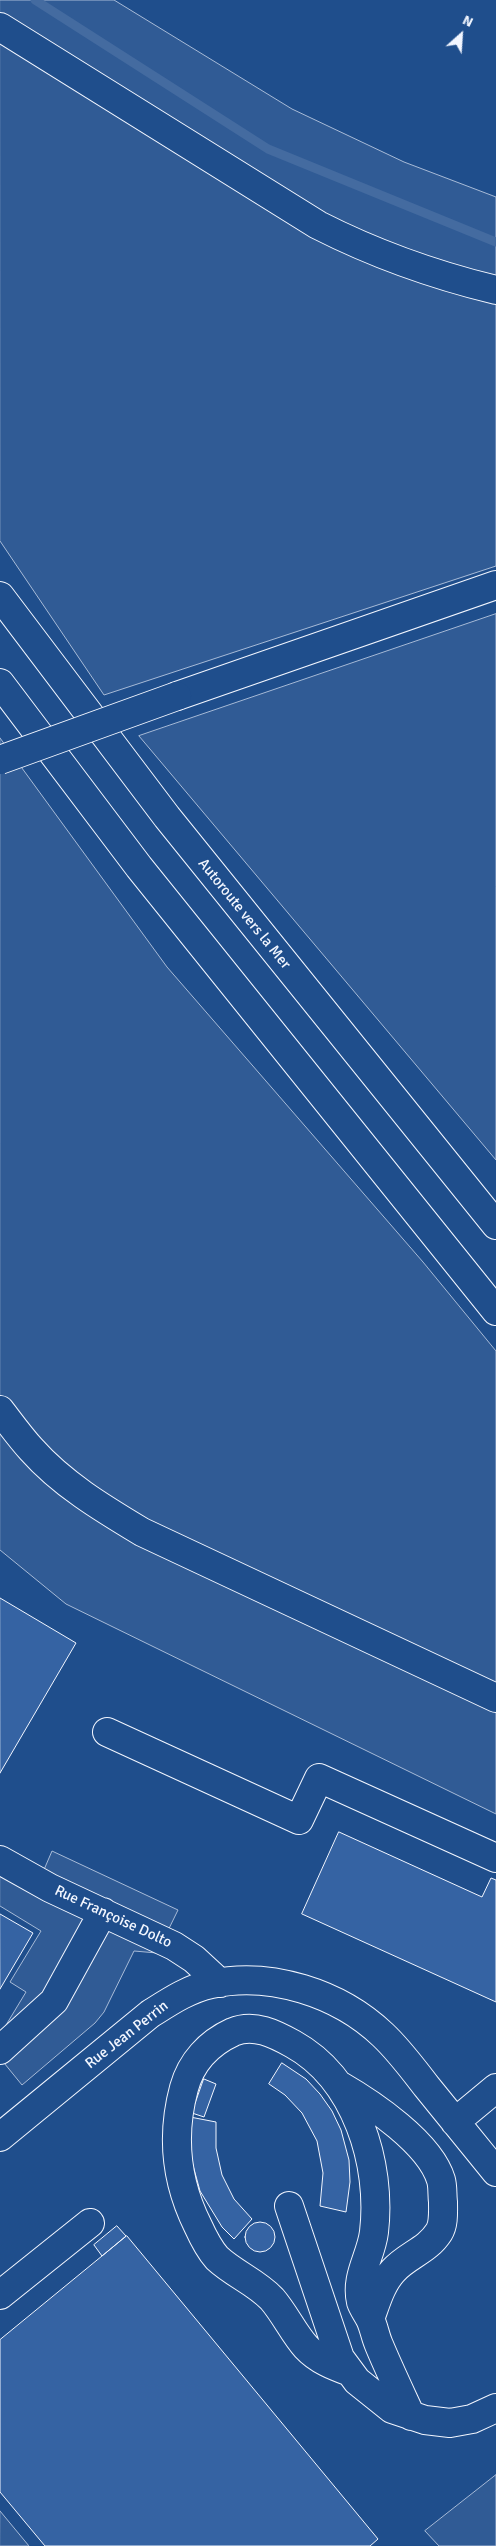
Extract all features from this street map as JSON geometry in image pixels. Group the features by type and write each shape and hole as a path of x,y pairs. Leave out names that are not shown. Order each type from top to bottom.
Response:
{"main road":[{"path":"0,27 318,225 356,244 402,262 496,290"},
{"path":"0,760 177,696 496,586"},
{"name":"Autoroute vers la Mer","path":"0,596 166,817 496,1225"},
{"path":"0,683 139,867 496,1311"},
{"path":"0,1410 31,1450 64,1481 99,1507 142,1532 496,1698"},
{"path":"107,1732 298,1820 319,1778 496,1858"},
{"name":"Rue Françoise Dolto","path":"0,1860 50,1888 184,1952 220,1983"},
{"path":"0,2050 54,2001 103,1912"},
{"name":"Rue Jean Perrin","path":"0,2137 150,2014 188,1991 220,1983 277,1983 299,1988 340,2004 382,2034 496,2172"},
{"path":"350,2372 329,2364 305,2347 284,2314 270,2297 255,2284 230,2270 215,2256 190,2211 182,2188 176,2156 181,2100 186,2079 194,2064 215,2040 239,2029 253,2028 266,2032 302,2049 316,2060 336,2083 364,2134 374,2178 374,2233 370,2252 358,2282 362,2304 411,2416"},
{"path":"336,2083 366,2100 390,2119 426,2153 436,2167 442,2182 443,2214 441,2230 430,2246 393,2270 381,2289 370,2319"},
{"path":"455,2122 496,2088"},
{"path":"289,2206 340,2358 357,2381 392,2409 425,2420 450,2423 472,2419 496,2408"},
{"path":"0,2295 90,2222"}],"shaded area":[{"path":"0,0 114,0 292,109 404,162 496,197 496,566 104,695 0,541"},
{"path":"496,614 496,1160 139,736"},
{"path":"0,738 167,967 423,1262 496,1351 496,1814 66,1604 0,1550"},
{"path":"0,1848 43,1872 52,1851 178,1910 157,1953 134,1951 104,2012 95,2023 22,2085 0,2058 0,2035 26,1992 10,1982 41,1931 0,1906"},
{"path":"496,2475 496,2546 439,2546 425,2531"},
{"path":"0,2511 29,2546 0,2546"}],"building":[{"path":"0,1598 76,1643 0,1773"},
{"path":"339,1832 482,1897 491,1878 496,1880 496,2002 302,1914"},
{"path":"0,1914 33,1933 0,1989"},
{"path":"282,2063 306,2079 320,2094 332,2111 341,2130 349,2160 350,2182 346,2212 320,2206 323,2173 317,2141 302,2113 285,2095 269,2084"},
{"path":"204,2079 216,2084 204,2117 192,2113"},
{"path":"190,2117 216,2122 216,2148 222,2175 234,2199 252,2219 234,2239 222,2227 200,2191 191,2158"},
{"path":"260,2222 270,2227 275,2237 270,2247 260,2252 250,2247 245,2237 250,2227"},
{"path":"117,2226 126,2236 102,2256 94,2245"},
{"path":"127,2236 378,2539 370,2546 45,2546 0,2492 0,2340"}],"waterway":[{"path":"35,0 268,149 496,242"}]}
